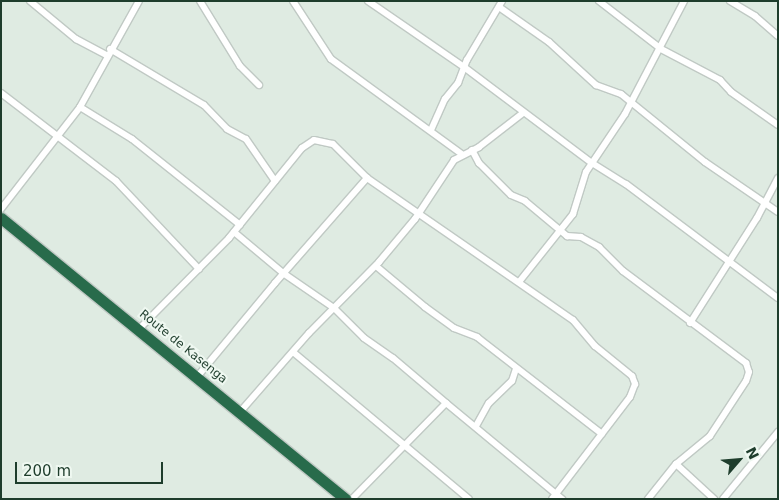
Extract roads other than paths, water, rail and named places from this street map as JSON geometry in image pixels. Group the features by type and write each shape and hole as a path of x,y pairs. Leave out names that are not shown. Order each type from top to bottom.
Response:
{"highway":[{"name":"Route de Kasenga","path":"1,218 140,329 346,499"}],"street":[{"path":"30,1 76,39 108,52 204,105 227,129 246,139 275,181"},
{"path":"1,209 59,138 80,107 108,52 139,1"},
{"path":"200,1 240,66 259,85"},
{"path":"293,1 331,59 463,155"},
{"path":"368,1 464,67 592,163 626,184 728,263 778,298"},
{"path":"599,1 661,49 720,80 732,92 778,125"},
{"path":"519,282 560,232 578,204 592,163 612,136 661,49 684,1"},
{"path":"730,1 755,16 778,36"},
{"path":"431,130 500,4 550,42 596,86 621,94 705,162 778,212"},
{"path":"1,94 116,181 199,269"},
{"path":"80,107 132,139 240,225"},
{"path":"240,412 293,352 376,266 418,213 451,164 523,113"},
{"path":"140,329 234,232 302,148 314,140 334,144 367,178 573,320 595,346 632,376 635,384 630,397 554,496"},
{"path":"472,150 479,163 505,190 525,202 560,232 567,236 581,237 599,247 623,272 746,363 750,372 710,436 676,464 648,499"},
{"path":"197,377 283,273 367,178"},
{"path":"690,323 778,178"},
{"path":"234,232 283,273 334,308 364,338 393,358 476,426 554,496 562,499"},
{"path":"376,266 425,307 454,328 477,337 602,434"},
{"path":"293,352 402,445 469,499"},
{"path":"476,426 489,403 512,381 516,369"},
{"path":"352,499 402,445 429,422 446,403"},
{"path":"723,499 778,432"},
{"path":"676,464 714,499"}]}
